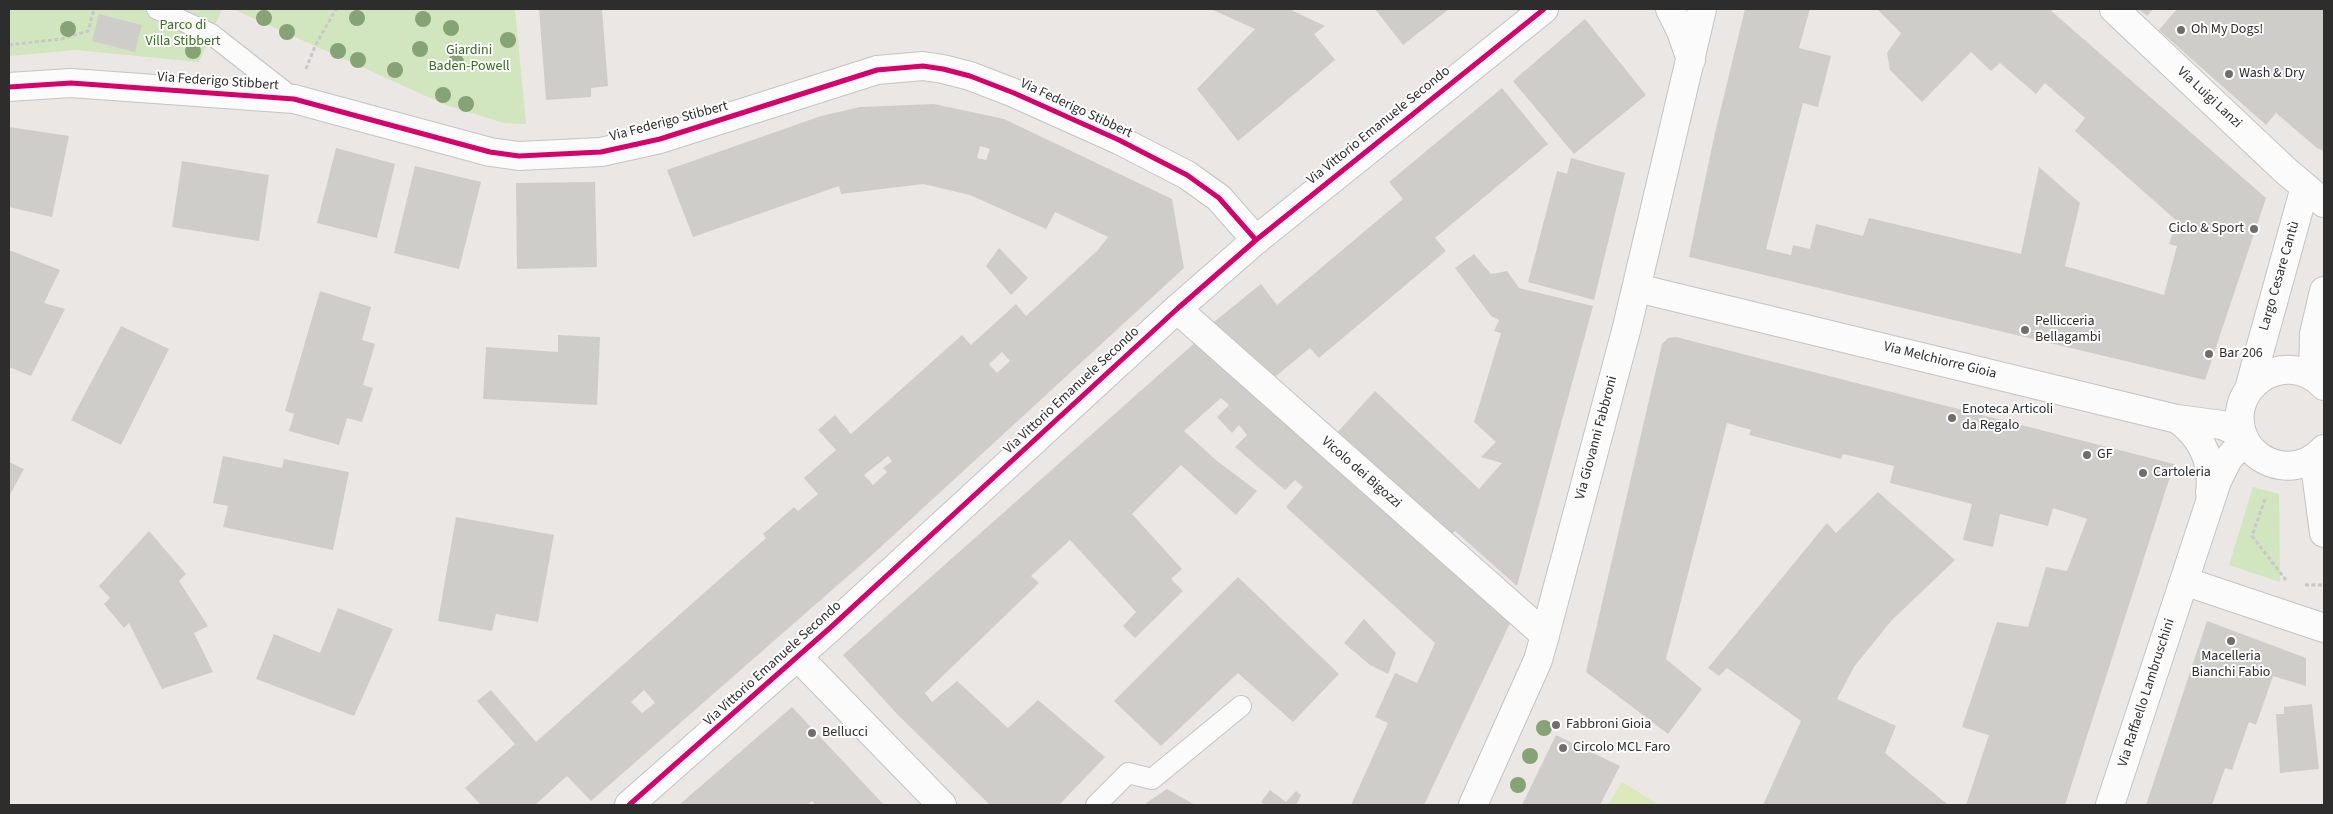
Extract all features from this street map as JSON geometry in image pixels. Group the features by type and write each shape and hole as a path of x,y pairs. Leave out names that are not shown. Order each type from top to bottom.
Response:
{"street":[{"name":"Via Vittorio Emanuele Secondo","path":"629,805 798,657 1177,309 1256,240 1544,9"},
{"path":"1670,9 1681,31 1690,60"},
{"name":"Via Giovanni Fabbroni","path":"1473,805 1538,660 1637,288 1702,9"},
{"name":"Via Luigi Lanzi","path":"2114,9 2315,195"},
{"name":"Via Federigo Stibbert","path":"9,87 71,83 294,100 490,152 519,156 601,152 660,139 877,70 922,66 970,76 1045,106 1187,175 1219,198 1256,240"},
{"name":"Largo Cesare Cantù","path":"2244,437 2240,421 2241,407 2249,389 2315,195"},
{"name":"Via Melchiorre Gioia","path":"1637,288 2177,419 2222,425 2244,437"},
{"path":"2319,381 2314,334 2324,291"},
{"name":"Vicolo dei Bigozzi","path":"1177,309 1545,635"},
{"path":"2249,389 2265,375 2279,370 2300,371 2319,381"},
{"path":"2177,419 2196,435 2206,456 2211,476 2208,507"},
{"path":"2324,532 2319,453 2292,466 2276,464 2255,452 2244,437 2222,470 2184,581 2324,628"},
{"name":"Via Raffaello Lambruschini","path":"2110,805 2184,581"},
{"path":"798,657 942,805"}],"lane":[{"path":"157,9 211,34 294,100"},
{"path":"1096,805 1128,773 1152,779 1241,706"}],"path":[{"path":"9,45 61,39 88,30 94,9"},
{"path":"294,100 315,46 336,9"},
{"path":"2265,499 2252,536 2290,585"},
{"path":"2299,585 2324,585"}],"green space":[{"name":"Parco di Villa Stibbert","path":"9,9 222,9 199,62 76,50 9,56"},
{"name":"Giardini Baden-Powell","path":"233,9 515,9 526,124 504,123 446,105"},
{"path":"2253,487 2279,494 2280,582 2229,565"},
{"path":"1622,782 1659,805 1608,805"}],"building":[{"path":"539,9 602,9 608,86 591,88 591,97 546,100"},
{"path":"1211,9 1289,9 1325,26 1314,34 1335,60 1238,141 1197,89 1255,29"},
{"path":"1375,9 1449,9 1403,45"},
{"path":"1745,9 1810,9 1799,48 1831,56 1818,107 1803,103 1766,249 1791,255 1793,245 1810,249 1816,224 1863,236 1869,218 2021,254 2039,167 2080,203 2065,266 2164,295 2177,246 2169,244 2177,221 2075,131 2085,118 2045,83 2036,94 2000,63 1991,71 1971,52 1922,102 1890,70 1887,53 1901,33 1877,9 2049,9 2266,198 2205,380 1689,257 1714,137"},
{"path":"2139,9 2153,9 2147,16"},
{"path":"2177,9 2324,9 2324,151 2317,148 2276,113 2266,125 2159,30"},
{"path":"99,14 142,25 135,52 92,41"},
{"path":"1585,19 1646,95 1574,154 1513,81"},
{"path":"1502,88 1548,144 1435,238 1446,251 1319,358 1310,348 1271,380 1209,326 1261,284 1277,305 1403,199 1389,182"},
{"path":"934,104 1004,119 1172,199 1184,268 872,555 591,801 567,776 535,805 481,805 465,788 515,744 477,701 491,690 536,742 766,538 763,534 794,507 798,511 818,494 804,478 836,450 818,430 835,415 851,434 962,335 971,345 1016,304 1026,316 1098,250 1108,237 1055,212 1046,229 970,195 923,184 841,194 839,186 693,237 667,170 821,116 860,107","holes":["980,146 990,149 986,160 977,158","1002,352 1010,361 997,373 989,364","888,456 892,461 883,468 887,472 873,485 864,475","644,690 655,703 642,713 631,702"]},
{"path":"9,127 69,136 52,217 9,207"},
{"path":"336,148 395,164 377,238 317,223"},
{"path":"1571,158 1625,173 1594,300 1528,282 1557,171 1567,174"},
{"path":"182,161 269,175 259,241 172,227"},
{"path":"415,166 481,182 459,269 394,253"},
{"path":"595,182 597,267 517,269 516,183"},
{"path":"999,248 1028,278 1011,295 986,266"},
{"path":"9,250 60,270 44,303 65,309 31,376 9,367"},
{"path":"1474,254 1491,274 1507,271 1519,288 1593,306 1517,586 1455,531 1449,536 1334,436 1375,391 1479,489 1502,463 1481,457 1496,442 1474,422 1501,333 1494,331 1499,320 1491,316 1455,268"},
{"path":"320,291 371,307 362,340 375,344 363,385 373,388 362,422 347,418 339,445 289,431 294,414 285,411"},
{"path":"121,326 169,349 121,445 71,420"},
{"path":"558,335 600,337 597,405 483,399 486,347 558,352"},
{"path":"1676,337 2174,464 2065,805 1966,805 1989,735 1962,727 1997,622 2028,627 2046,567 2067,571 2087,519 2053,508 2048,526 2000,514 1993,547 1963,540 1972,504 1890,483 1894,466 1843,454 1841,459 1749,435 1751,430 1727,423 1666,659 1702,689 1668,734 1586,672 1662,344 1668,338"},
{"path":"1198,340 1511,621 1424,805 1351,805 1388,723 1375,717 1395,673 1417,683 1435,643 1286,507 1303,487 1295,480 1285,490 1235,447 1247,435 1239,425 1232,433 1217,417 1229,405 1221,398 1184,431 1217,461 1257,491 1236,515 1181,465 1132,514 1182,569 1171,579 1183,591 1135,638 1123,626 1136,612 1070,540 1031,576 1039,583 925,693 932,702 957,681 1008,728 1038,700 1105,757 1059,805 990,805 897,714 843,655"},
{"path":"223,456 282,468 284,459 349,472 333,550 223,527 228,506 213,503"},
{"path":"9,462 24,469 9,496"},
{"path":"1878,492 1955,560 1891,621 1854,667 1837,699 1896,726 1885,753 1947,804 1763,805 1801,721 1727,668 1719,676 1708,668 1827,523 1836,533"},
{"path":"456,517 554,535 538,622 496,614 492,631 438,621"},
{"path":"149,531 186,574 179,581 208,626 194,633 213,672 162,689 129,623 124,628 104,604 110,598 99,586"},
{"path":"1238,577 1339,674 1293,722 1238,673 1161,746 1114,701"},
{"path":"338,608 393,629 354,716 256,679 274,634 320,653"},
{"path":"1364,619 1396,653 1388,674 1370,665 1344,643"},
{"path":"2207,621 2306,658 2306,686 2273,676 2256,725 2249,722 2232,770 2225,768 2212,805 2146,805"},
{"path":"2312,704 2319,769 2280,773 2276,714 2284,714 2284,707"},
{"path":"792,707 884,805 816,805 812,801 807,805 679,805"},
{"path":"1556,735 1620,766 1600,805 1522,805"},
{"path":"1167,789 1195,805 1148,805 1146,803"},
{"path":"1270,790 1286,802 1296,791 1301,795 1296,805 1265,805 1261,802"}],"cycle path":[{"path":"629,805 831,627 1177,309 1256,240 1544,9"},
{"path":"9,87 71,83 294,99 490,152 519,156 601,152 660,139 877,70 923,66 970,76 1014,93 1119,140 1187,175 1219,198 1256,240"}],"place":[{"name":"Oh My Dogs!","path":"2181,30"},
{"name":"Wash & Dry","path":"2229,74"},
{"name":"Ciclo & Sport","path":"2254,229"},
{"name":"Pellicceria Bellagambi","path":"2025,330"},
{"name":"Bar 206","path":"2209,354"},
{"name":"Enoteca Articoli da Regalo","path":"1952,418"},
{"name":"GF","path":"2087,455"},
{"name":"Cartoleria","path":"2143,473"},
{"name":"Macelleria Bianchi Fabio","path":"2231,641"},
{"name":"Fabbroni Gioia","path":"1556,725"},
{"name":"Bellucci","path":"812,733"},
{"name":"Circolo MCL Faro","path":"1563,748"}]}
